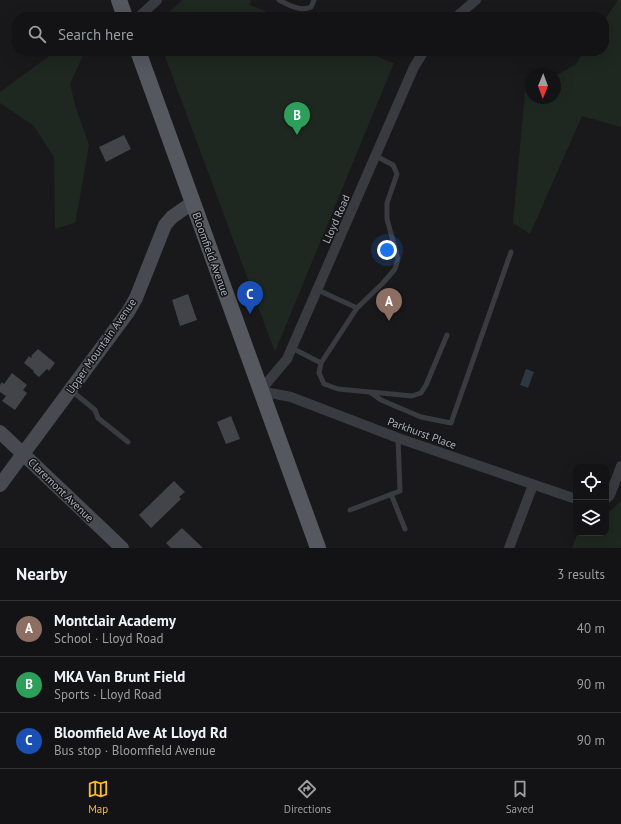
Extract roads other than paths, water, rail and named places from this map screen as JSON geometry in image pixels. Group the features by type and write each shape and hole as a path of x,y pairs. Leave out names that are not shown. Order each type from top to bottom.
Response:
{"main road":[{"path":"119,0 123,12"},
{"name":"Bloomfield Avenue","path":"140,56 318,548"}],"street":[{"path":"144,12 157,0"},
{"path":"462,12 476,0"},
{"name":"Lloyd Road","path":"260,390 287,359 414,67 421,56"},
{"name":"Upper Mountain Avenue","path":"0,485 117,327 136,298 165,225 178,212 192,203"},
{"name":"Parkhurst Place","path":"260,390 291,397 398,438 573,498"},
{"name":"Claremont Avenue","path":"0,432 122,548"},
{"path":"609,496 620,470"},
{"path":"509,548 533,485"}],"lane":[{"path":"279,0 300,10 306,10 311,7 314,0"},
{"path":"376,156 393,165 397,174 387,203 387,219 398,259 395,269 357,308 321,362 319,373 324,384 338,390 412,396 421,393 426,385 447,335"},
{"path":"370,392 381,400 421,417 451,423 511,252"},
{"path":"318,290 357,308"},
{"path":"292,348 321,362"},
{"path":"71,390 95,410 98,418 128,442"},
{"path":"350,510 400,491 398,438"},
{"path":"392,494 405,529"}],"place":[{"name":"MKA Van Brunt Field","path":"297,135"},
{"name":"Bloomfield Ave At Lloyd Rd","path":"250,314"},
{"name":"Montclair Academy","path":"389,321"}]}
